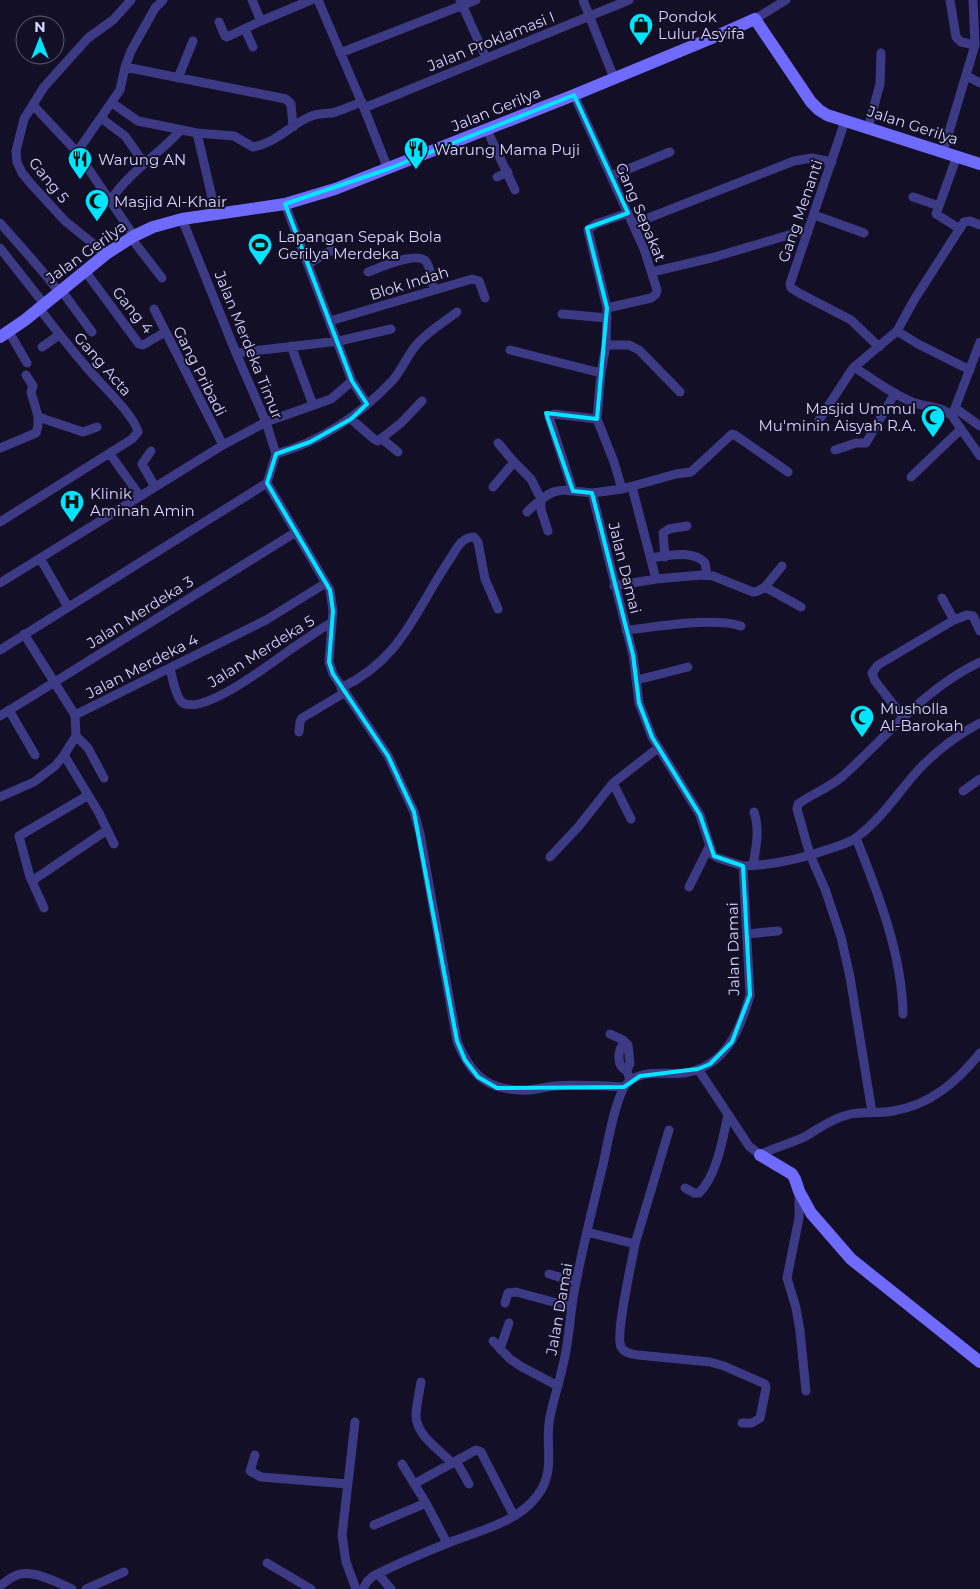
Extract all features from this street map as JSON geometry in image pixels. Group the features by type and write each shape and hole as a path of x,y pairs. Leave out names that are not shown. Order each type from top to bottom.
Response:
{"street":[{"name":"Gang 5","path":"106,254 65,221 32,185 17,162 16,151 18,136 24,119 44,87 88,38 113,20 130,0"},
{"path":"77,152 120,90 125,67 142,31 155,8 162,0"},
{"path":"252,0 261,21"},
{"path":"220,22 224,36 227,37 311,0"},
{"path":"318,0 388,169"},
{"path":"340,53 461,3 476,0"},
{"path":"583,0 614,78"},
{"name":"Jalan Proklamasi I","path":"197,133 234,136 253,147 264,145 306,118 316,114 333,113 363,105 629,0"},
{"path":"754,19 786,0"},
{"path":"950,0 956,36 961,42 977,41"},
{"path":"943,152 977,41 973,0"},
{"path":"461,3 486,58"},
{"name":"Jalan Gerilya","path":"3,333 41,306 106,254 159,224 285,204 335,189 574,95 754,19 811,102 819,110 827,115 980,164"},
{"path":"245,29 253,47"},
{"path":"178,78 193,41"},
{"path":"868,128 880,84 881,53"},
{"path":"125,67 286,99 291,104 293,127"},
{"path":"967,76 980,83"},
{"name":"Gang Sepakat","path":"574,95 644,249 657,290 655,296 607,308"},
{"path":"112,103 138,121 197,133 216,215"},
{"path":"33,104 77,152 162,278"},
{"path":"101,118 125,136 144,163"},
{"name":"Gang Menanti","path":"845,121 790,284 792,288 851,320 880,347"},
{"path":"110,201 124,182 182,130"},
{"path":"487,130 515,190"},
{"path":"611,176 670,152"},
{"path":"957,156 936,214 960,228"},
{"path":"633,224 794,161 812,158 832,162"},
{"path":"497,177 508,172"},
{"path":"913,197 938,206"},
{"path":"285,204 339,341 352,381 367,404"},
{"path":"622,489 614,462 597,419 600,374 606,345 607,308 588,230 596,224 628,213"},
{"path":"814,215 864,233"},
{"name":"Jalan Merdeka Timur","path":"182,219 266,422 276,454"},
{"path":"820,420 844,380 855,366 897,331 914,300 960,228 967,221 980,225"},
{"path":"0,223 27,256 42,269 92,332"},
{"path":"652,272 711,258 799,232 808,232"},
{"name":"Gang Acta","path":"0,248 60,335 135,425 138,432 132,440 110,454"},
{"path":"308,264 332,250"},
{"path":"368,272 420,257 427,263 434,290"},
{"name":"Gang 4","path":"85,271 140,344 143,345 165,332"},
{"name":"Blok Indah","path":"330,321 473,279 479,281 485,298"},
{"name":"Gang Pribadi","path":"154,309 223,445"},
{"path":"0,650 267,483 276,454 300,447 351,419 393,380 418,343 457,312"},
{"path":"562,314 607,318"},
{"path":"236,353 339,341 390,329"},
{"path":"897,331 918,344 970,370"},
{"path":"3,333 27,363"},
{"path":"42,347 60,335"},
{"path":"980,342 953,412 960,430 980,456"},
{"path":"606,345 629,345 639,350 680,392"},
{"path":"291,346 314,405"},
{"path":"510,350 600,374"},
{"path":"855,366 895,393 915,403 953,412 980,426"},
{"path":"0,448 30,436 38,430 38,416 31,392 33,386 26,375"},
{"path":"0,583 223,445 266,422 334,397 352,381"},
{"path":"834,450 856,443 866,443 895,393"},
{"path":"351,419 377,441 382,439 422,402"},
{"path":"573,491 549,417 554,414 597,419"},
{"path":"38,416 84,432 97,427"},
{"path":"911,477 960,430"},
{"path":"527,512 552,492 573,491 592,493 622,489 660,478 691,472 732,434 735,434 788,472"},
{"path":"382,439 398,452"},
{"path":"498,443 531,479 541,499 541,510 548,532"},
{"path":"151,451 142,464 155,487"},
{"path":"0,522 110,454 140,496"},
{"path":"493,487 514,462"},
{"path":"267,483 326,583 332,599 329,662 333,674 388,756 414,812 420,834 457,1041 465,1060 478,1076 497,1088 527,1090 554,1086 627,1084 628,1046 625,1042 610,1034"},
{"path":"632,487 656,579"},
{"name":"Jalan Damai","path":"363,1589 367,1582 378,1574 514,1516 537,1496 547,1478 550,1453 549,1418 567,1346 576,1282 614,1118 627,1084 640,1076 657,1073 684,1073 710,1064 732,1042 746,1009 750,988 743,866 715,857 700,815 652,737 639,703 633,655 592,493"},
{"path":"665,557 664,533 669,529 687,526"},
{"name":"Jalan Merdeka 3","path":"0,716 296,532"},
{"path":"299,732 302,718 373,669 386,657 406,632 461,542 467,538 474,537 478,542 485,579 498,609"},
{"path":"651,558 676,555 694,556 705,563 707,575"},
{"path":"40,558 68,607"},
{"path":"614,586 656,579 707,575 753,592 765,588 782,566"},
{"name":"Jalan Merdeka 4","path":"76,736 75,715 266,620 326,583"},
{"path":"765,588 801,607"},
{"path":"942,598 954,620"},
{"path":"903,717 875,681 872,673 878,665 954,620 967,615 974,616 980,631"},
{"name":"Jalan Merdeka 5","path":"170,668 178,699 183,703 200,704 239,685 332,622"},
{"path":"626,630 710,622 729,622 741,626"},
{"path":"24,634 75,715"},
{"path":"872,1112 850,978 841,937 825,889 810,855 797,809 798,804 842,777 903,717 941,684 980,662"},
{"path":"637,680 688,667"},
{"path":"9,710 36,755"},
{"path":"743,866 777,863 810,855 856,838 890,807 926,763 959,734 980,723"},
{"path":"0,797 34,782 55,766 76,736 88,748 104,778"},
{"path":"550,857 579,826 613,783 658,748"},
{"path":"64,755 114,844"},
{"path":"963,790 980,779"},
{"path":"613,783 631,819"},
{"path":"44,908 24,859 19,836 87,796"},
{"path":"753,865 757,835 757,820 754,812"},
{"path":"32,881 107,830"},
{"path":"856,838 885,918 896,957 903,1014"},
{"path":"689,888 710,845"},
{"path":"748,934 778,931"},
{"path":"760,1155 806,1136 828,1121 846,1115 892,1112 924,1102 955,1082 980,1053"},
{"path":"698,1069 749,1146 796,1178 799,1191 799,1218 787,1278 796,1308 800,1331 806,1391"},
{"path":"685,1188 694,1193 699,1193 705,1187 719,1154 728,1114"},
{"path":"669,1130 635,1244 623,1312 621,1347 627,1353 638,1355 717,1364 765,1384 766,1388 760,1418 752,1423 742,1423"},
{"path":"799,1191 811,1213 851,1258 980,1362"},
{"path":"587,1232 635,1244"},
{"path":"549,1274 576,1282"},
{"path":"505,1303 508,1293 516,1292 572,1307"},
{"path":"500,1349 510,1323"},
{"path":"493,1341 522,1367 558,1386"},
{"path":"421,1382 416,1414 418,1426 424,1436 454,1462 468,1484"},
{"path":"355,1422 342,1535 346,1562 356,1589"},
{"path":"414,1484 476,1450 480,1451 514,1516"},
{"path":"254,1455 250,1471 262,1477 348,1484"},
{"path":"402,1464 426,1503 447,1544"},
{"path":"374,1524 426,1503"},
{"path":"267,1563 310,1589"},
{"path":"86,1589 124,1572"},
{"path":"0,1586 19,1574 28,1573 51,1579 72,1589"},
{"path":"378,1574 391,1589"}],"highlighted area":[{"path":"574,95 628,213 587,228 607,308 597,419 546,413 573,491 592,493 633,655 639,703 652,737 700,815 714,856 743,866 750,995 732,1042 710,1064 698,1069 640,1076 624,1087 497,1088 478,1077 465,1060 457,1041 414,812 388,756 333,674 329,662 333,611 330,590 267,483 276,454 310,442 351,419 367,404 352,381 285,204 388,169"}],"place":[{"name":"Pondok Lulur Asyifa","path":"641,46"},
{"name":"Warung Mama Puji","path":"416,170"},
{"name":"Warung AN","path":"80,180"},
{"name":"Masjid Al-Khair","path":"97,222"},
{"name":"Lapangan Sepak Bola Gerilya Merdeka","path":"260,266"},
{"name":"Masjid Ummul Mu'minin Aisyah R.A.","path":"933,438"},
{"name":"Klinik Aminah Amin","path":"72,523"},
{"name":"Musholla Al-Barokah","path":"862,738"}]}
